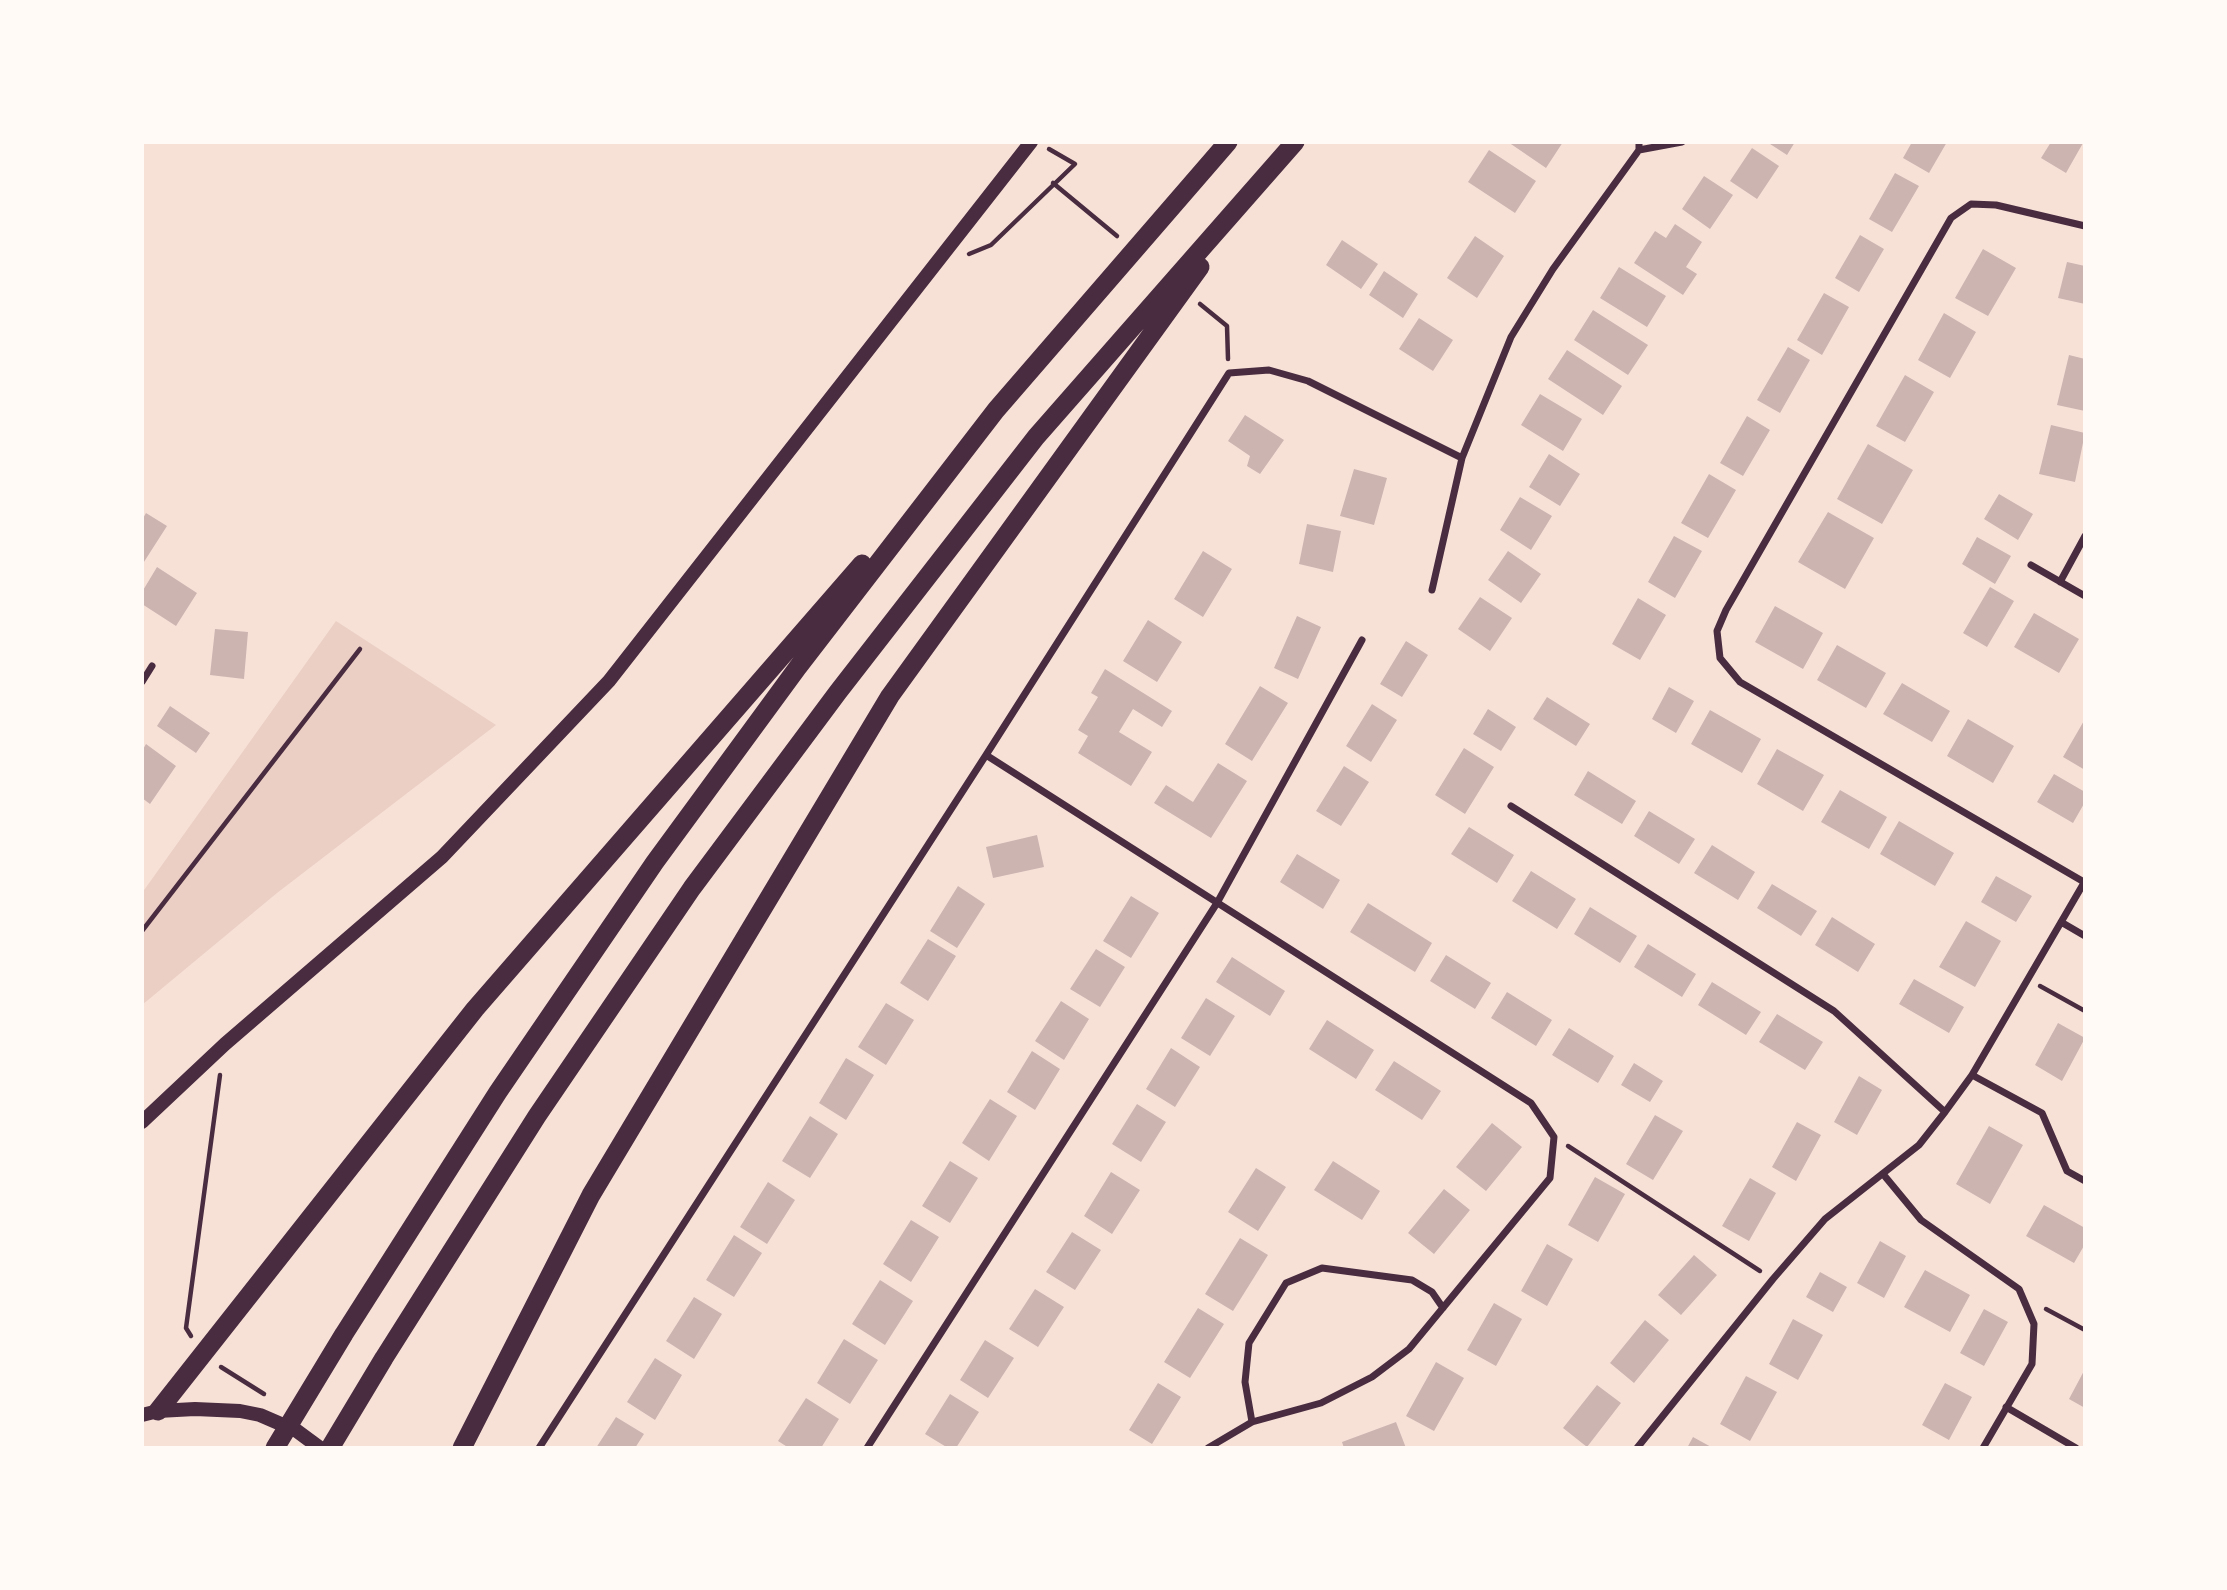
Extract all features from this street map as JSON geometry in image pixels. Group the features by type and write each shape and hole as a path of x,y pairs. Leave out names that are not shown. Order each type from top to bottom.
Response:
{"highway":[{"path":"150,1413 202,1354 475,1009 1228,142"},
{"path":"330,1448 537,1116 692,888 838,692 1037,437 1294,142"},
{"path":"462,1448 591,1195 890,696 1270,169"},
{"path":"275,1448 498,1092 655,862 798,667 996,410"}],"main road":[{"path":"142,1122 225,1044 442,857 609,681 1031,142"},
{"path":"150,1413 195,1409 240,1411 260,1415 297,1431 320,1448"}],"street":[{"path":"1432,590 1462,458 1511,337 1553,269 1639,146 1682,142"},
{"path":"1637,1448 1773,1279 1825,1219 1919,1145 1972,1075 2085,881 1740,682 1720,658 1717,631 1726,610 1951,218 1971,204 1996,205 2085,226"},
{"path":"539,1448 1229,373 1269,370 1308,381 1462,458"},
{"path":"2060,582 2085,537"},
{"path":"2031,565 2085,596"},
{"path":"867,1448 1217,903 1362,640"},
{"path":"142,682 152,666"},
{"path":"986,755 1531,1102 1554,1137 1550,1178 1409,1349 1372,1377 1321,1403 1252,1422 1208,1448"},
{"path":"1511,806 1834,1011 1945,1112"},
{"path":"2061,922 2085,936"},
{"path":"1972,1075 2042,1113 2067,1171 2085,1181"},
{"path":"1883,1174 1921,1220 2019,1289 2034,1324 2032,1364 1983,1448"},
{"path":"1252,1422 1245,1382 1249,1343 1286,1283 1322,1268 1412,1280 1432,1292 1443,1308"},
{"path":"2006,1407 2076,1448"}],"path":[{"path":"968,254 991,245 1074,164 1047,147"},
{"path":"1227,326 1229,373"},
{"path":"142,931 360,649"},
{"path":"2028,979 2085,1011"},
{"path":"225,1044 186,1328 202,1354 251,1387"},
{"path":"1554,1137 1773,1279"},
{"path":"2027,1309 2049,1310 2085,1330"}],"shaded area":[{"path":"336,621 496,725 277,893 142,1005 142,893"}],"building":[{"path":"1508,142 1563,142 1546,168"},
{"path":"1767,142 1795,142 1787,155"},
{"path":"1912,142 1947,142 1929,173 1903,158"},
{"path":"2051,142 2083,143 2066,173 2041,158"},
{"path":"1752,148 1779,166 1757,199 1730,181"},
{"path":"1489,150 1536,181 1515,213 1468,182"},
{"path":"1895,173 1919,186 1892,232 1869,219"},
{"path":"1704,176 1733,195 1710,229 1682,209"},
{"path":"1675,224 1702,242 1686,267 1697,274 1683,295 1634,263 1655,231 1666,238"},
{"path":"1860,235 1884,249 1859,292 1835,278"},
{"path":"1475,236 1504,256 1477,298 1447,278"},
{"path":"1342,240 1378,264 1361,289 1326,265"},
{"path":"1983,249 2016,268 1988,316 1955,298"},
{"path":"2067,262 2085,266 2085,304 2058,298"},
{"path":"1619,267 1666,296 1647,327 1600,298"},
{"path":"1384,271 1418,294 1403,318 1369,295"},
{"path":"1824,293 1849,307 1822,355 1797,340"},
{"path":"1593,310 1648,345 1628,375 1574,340"},
{"path":"1944,313 1976,332 1950,378 1918,360"},
{"path":"1419,318 1453,340 1433,371 1399,349"},
{"path":"1788,347 1810,360 1780,413 1757,400"},
{"path":"1567,350 1622,386 1603,415 1548,379"},
{"path":"2069,355 2085,359 2085,411 2057,405"},
{"path":"1905,375 1934,392 1905,442 1876,426"},
{"path":"1540,394 1582,419 1563,451 1521,425"},
{"path":"1245,415 1284,440 1260,474 1247,466 1250,456 1228,441"},
{"path":"1747,416 1770,430 1743,476 1720,463"},
{"path":"2051,425 2085,433 2075,482 2039,474"},
{"path":"1868,444 1913,470 1882,524 1837,499"},
{"path":"1549,454 1580,474 1560,506 1529,487"},
{"path":"1354,469 1387,478 1374,525 1340,516"},
{"path":"1709,474 1736,490 1708,538 1681,523"},
{"path":"1999,494 2033,514 2018,540 1984,519"},
{"path":"1520,497 1552,516 1531,550 1500,530"},
{"path":"1828,512 1874,538 1845,589 1798,562"},
{"path":"146,513 167,526 142,565 142,520"},
{"path":"1307,524 1341,531 1333,572 1299,564"},
{"path":"1674,536 1702,551 1675,598 1648,582"},
{"path":"1977,537 2011,556 1995,584 1962,564"},
{"path":"1203,551 1232,569 1203,617 1174,599"},
{"path":"1508,551 1541,574 1521,603 1488,580"},
{"path":"157,567 197,593 176,626 142,604 142,592"},
{"path":"1990,587 2014,601 1987,647 1963,633"},
{"path":"1480,597 1512,618 1490,651 1458,629"},
{"path":"1638,598 1666,615 1640,660 1612,644"},
{"path":"1775,606 1823,633 1803,669 1755,642"},
{"path":"2034,613 2079,639 2059,673 2014,647"},
{"path":"1297,616 1321,627 1298,679 1274,668"},
{"path":"1148,620 1182,642 1157,682 1123,661"},
{"path":"215,629 248,632 244,679 210,675"},
{"path":"1406,641 1428,655 1402,697 1380,684"},
{"path":"1837,645 1886,673 1866,708 1817,680"},
{"path":"1105,669 1172,711 1162,727 1133,709 1119,732 1152,752 1131,786 1078,753 1088,736 1078,730 1098,697 1091,693"},
{"path":"1902,683 1950,711 1932,742 1883,714"},
{"path":"1260,686 1288,703 1252,761 1225,744"},
{"path":"1669,687 1694,701 1676,733 1652,719"},
{"path":"1547,697 1590,724 1576,746 1533,719"},
{"path":"1372,704 1397,720 1371,762 1346,746"},
{"path":"170,706 210,733 196,753 157,726"},
{"path":"1488,709 1516,727 1501,751 1473,734"},
{"path":"1710,710 1761,739 1742,773 1691,744"},
{"path":"1968,719 2014,746 1993,783 1947,756"},
{"path":"2085,719 2085,770 2063,757"},
{"path":"146,744 176,766 150,804 142,798 142,751"},
{"path":"1464,748 1494,767 1465,814 1435,795"},
{"path":"1777,749 1824,775 1803,811 1757,784"},
{"path":"1218,763 1247,781 1211,838 1154,803 1166,785 1193,802"},
{"path":"1344,766 1369,782 1341,826 1316,811"},
{"path":"1588,771 1636,801 1622,824 1574,795"},
{"path":"2054,774 2085,792 2085,802 2073,823 2037,802"},
{"path":"1840,790 1887,817 1869,849 1821,822"},
{"path":"1649,811 1695,839 1679,864 1634,836"},
{"path":"1899,821 1954,853 1935,886 1880,854"},
{"path":"1469,827 1514,855 1497,883 1451,854"},
{"path":"1037,835 1044,867 993,878 986,847"},
{"path":"1712,845 1755,872 1738,900 1694,873"},
{"path":"1297,854 1340,880 1323,909 1280,882"},
{"path":"1531,871 1576,899 1557,929 1512,901"},
{"path":"1996,876 2032,896 2016,922 1981,902"},
{"path":"1772,884 1817,911 1801,936 1757,908"},
{"path":"958,886 985,904 957,948 930,931"},
{"path":"1131,896 1159,913 1131,958 1103,941"},
{"path":"1368,903 1432,943 1415,972 1350,932"},
{"path":"1590,907 1637,936 1620,963 1574,934"},
{"path":"1832,917 1875,944 1858,972 1815,945"},
{"path":"1966,921 2001,941 1975,987 1939,967"},
{"path":"928,939 956,956 928,1001 900,983"},
{"path":"1648,944 1696,974 1682,997 1634,967"},
{"path":"1096,949 1125,967 1100,1007 1070,989"},
{"path":"1446,955 1491,983 1475,1009 1430,981"},
{"path":"1232,957 1285,991 1270,1016 1216,982"},
{"path":"1914,979 1964,1007 1949,1033 1899,1004"},
{"path":"1712,982 1761,1012 1746,1035 1698,1005"},
{"path":"1507,992 1552,1020 1536,1046 1491,1018"},
{"path":"1206,998 1235,1016 1210,1056 1181,1038"},
{"path":"1061,1001 1089,1019 1064,1060 1035,1041"},
{"path":"886,1003 914,1020 886,1065 858,1047"},
{"path":"1777,1014 1823,1042 1805,1070 1759,1042"},
{"path":"1327,1020 1374,1050 1356,1079 1309,1049"},
{"path":"2058,1023 2085,1038 2062,1081 2035,1065"},
{"path":"1569,1028 1614,1056 1598,1083 1552,1055"},
{"path":"1171,1048 1200,1067 1175,1107 1146,1089"},
{"path":"1032,1051 1060,1069 1035,1110 1007,1092"},
{"path":"846,1058 874,1075 846,1120 819,1103"},
{"path":"1394,1061 1441,1091 1422,1120 1375,1090"},
{"path":"1634,1063 1663,1081 1650,1102 1621,1085"},
{"path":"1859,1076 1882,1090 1857,1135 1834,1122"},
{"path":"990,1099 1017,1116 989,1161 962,1143"},
{"path":"1137,1104 1166,1122 1141,1162 1112,1144"},
{"path":"1655,1115 1683,1131 1653,1180 1626,1164"},
{"path":"810,1116 838,1134 810,1178 782,1161"},
{"path":"1797,1122 1821,1135 1796,1181 1772,1167"},
{"path":"1492,1123 1522,1147 1486,1191 1456,1167"},
{"path":"1989,1126 2023,1145 1990,1204 1956,1184"},
{"path":"950,1161 978,1178 950,1223 922,1206"},
{"path":"1333,1161 1380,1191 1362,1220 1314,1190"},
{"path":"1256,1168 1286,1187 1258,1231 1228,1212"},
{"path":"1111,1172 1140,1190 1112,1234 1084,1216"},
{"path":"1595,1177 1625,1194 1598,1242 1568,1225"},
{"path":"1750,1178 1776,1193 1749,1241 1722,1226"},
{"path":"768,1182 795,1200 767,1244 740,1227"},
{"path":"1444,1189 1470,1210 1434,1254 1408,1233"},
{"path":"2044,1205 2085,1228 2085,1244 2074,1263 2026,1236"},
{"path":"911,1220 939,1237 911,1282 883,1264"},
{"path":"1072,1232 1101,1250 1075,1290 1046,1272"},
{"path":"734,1235 762,1253 734,1297 706,1280"},
{"path":"1240,1238 1268,1255 1233,1311 1205,1294"},
{"path":"1880,1241 1906,1256 1884,1298 1857,1283"},
{"path":"1547,1244 1573,1259 1547,1306 1521,1291"},
{"path":"1694,1255 1717,1275 1681,1315 1658,1295"},
{"path":"1925,1270 1970,1295 1950,1332 1904,1307"},
{"path":"1820,1272 1847,1287 1833,1312 1806,1297"},
{"path":"880,1280 913,1301 885,1345 852,1324"},
{"path":"1035,1289 1064,1307 1038,1347 1009,1329"},
{"path":"694,1297 722,1314 694,1359 666,1341"},
{"path":"1494,1303 1522,1319 1496,1366 1467,1350"},
{"path":"1198,1308 1224,1324 1190,1378 1164,1362"},
{"path":"1984,1309 2008,1322 1984,1366 1960,1353"},
{"path":"1793,1319 1823,1335 1798,1380 1769,1364"},
{"path":"1645,1320 1669,1340 1634,1383 1610,1363"},
{"path":"844,1339 878,1360 850,1404 817,1383"},
{"path":"985,1340 1014,1358 988,1398 960,1380"},
{"path":"655,1358 682,1375 655,1420 627,1402"},
{"path":"1436,1362 1464,1378 1434,1431 1406,1416"},
{"path":"2085,1369 2085,1408 2069,1399"},
{"path":"1746,1376 1777,1392 1750,1441 1720,1424"},
{"path":"1158,1383 1181,1397 1152,1444 1129,1430"},
{"path":"1945,1383 1972,1397 1949,1440 1922,1425"},
{"path":"1597,1385 1621,1403 1587,1447 1563,1428"},
{"path":"950,1394 979,1412 956,1448 948,1448 925,1434"},
{"path":"806,1398 839,1419 821,1448 789,1448 778,1441"},
{"path":"616,1417 644,1434 635,1448 596,1448"},
{"path":"1396,1422 1406,1448 1344,1448 1342,1442"},
{"path":"1693,1437 1713,1448 1687,1448"}]}
